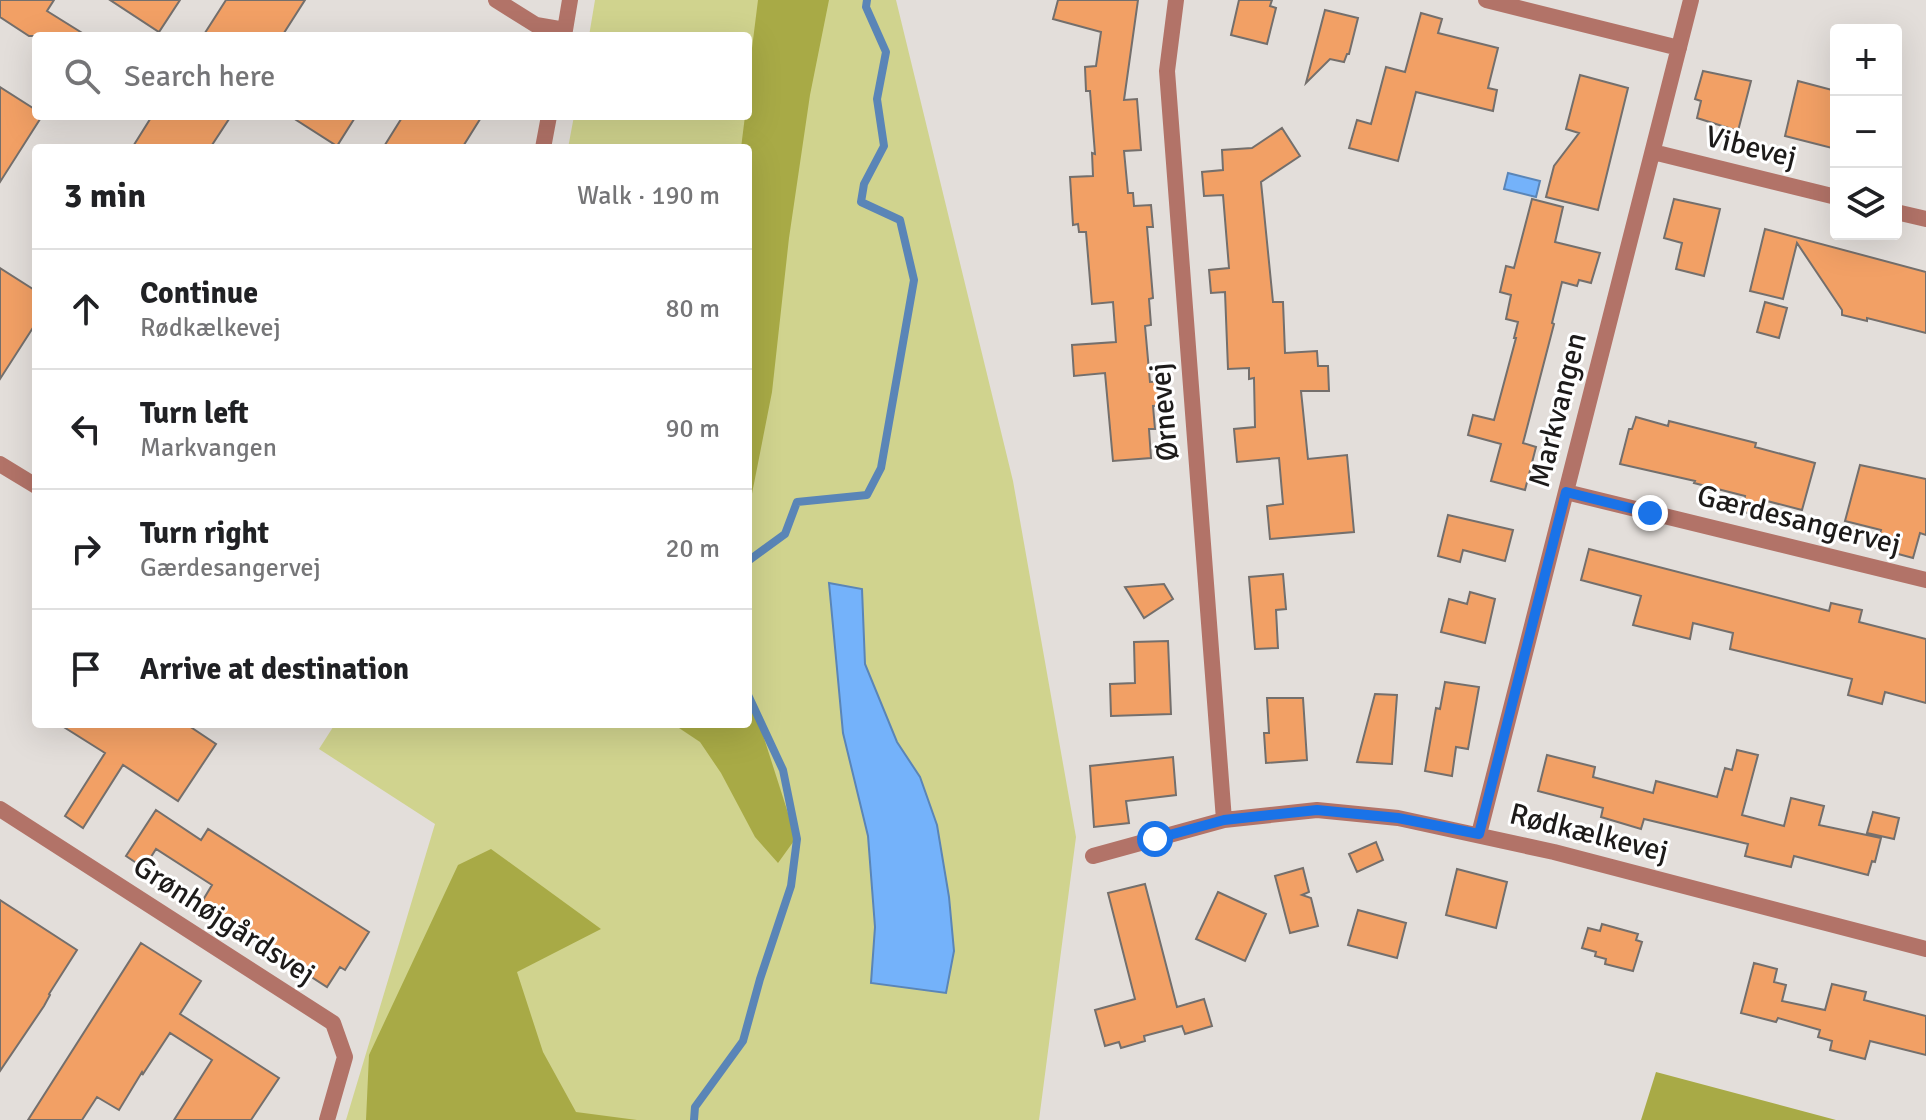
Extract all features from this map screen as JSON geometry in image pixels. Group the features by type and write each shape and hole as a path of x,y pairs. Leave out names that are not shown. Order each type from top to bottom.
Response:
{"street":[{"path":"496,0 536,25 560,32"},
{"path":"564,32 570,0"},
{"name":"Ørnevej","path":"1176,0 1167,71 1224,820"},
{"path":"1486,0 1679,48"},
{"name":"Markvangen","path":"1479,834 1691,0"},
{"path":"544,144 548,120"},
{"name":"Vibevej","path":"1653,152 1830,196"},
{"path":"1902,213 1926,219"},
{"path":"0,464 32,484"},
{"name":"Gærdesangervej","path":"1566,492 1926,580"},
{"name":"Grønhøjgårdsvej","path":"0,809 333,1023 345,1057 327,1120"},
{"name":"Rødkælkevej","path":"1093,856 1224,820 1317,810 1398,818 1479,834 1926,949"}],"green space":[{"path":"595,0 896,0 1013,481 1076,837 1039,1120 346,1120 435,824 319,749 332,728 752,728 752,144 569,144 573,120 752,120 752,32 590,32"}],"shaded area":[{"path":"758,0 829,0 810,95 789,238 772,392 752,494 752,144 742,144 744,120 752,120 752,48"},
{"path":"752,700 796,838 778,863 755,837 721,773 700,742 679,728 752,728"},
{"path":"491,849 601,929 517,972 543,1052 576,1112 637,1120 366,1120 369,1055 458,865"},
{"path":"1656,1072 1836,1120 1641,1120"}],"water":[{"path":"1508,173 1540,181 1536,197 1504,189"},
{"path":"829,583 862,589 865,664 897,742 920,777 937,825 954,951 946,993 871,983 875,927 868,836 843,733"}],"building":[{"path":"0,0 54,0 47,11 81,32 32,32 29,36 0,17"},
{"path":"110,0 180,0 159,32"},
{"path":"226,0 305,0 285,32 206,32"},
{"path":"1058,0 1138,0 1124,100 1137,99 1141,150 1124,151 1128,193 1133,193 1134,206 1151,205 1153,227 1147,227 1153,298 1149,299 1151,325 1145,326 1150,382 1165,381 1167,405 1153,406 1155,429 1149,429 1151,458 1113,461 1105,373 1074,376 1072,345 1116,342 1113,302 1092,304 1086,232 1079,232 1078,224 1073,225 1070,177 1093,176 1092,153 1095,154 1085,67 1096,66 1101,32 1053,19"},
{"path":"1239,0 1272,0 1270,6 1276,8 1267,44 1231,35"},
{"path":"1325,10 1358,18 1349,54 1344,62 1330,59 1306,83"},
{"path":"1421,13 1442,19 1438,33 1498,48 1488,88 1497,90 1493,111 1416,92 1398,161 1349,148 1357,120 1371,124 1386,67 1405,72"},
{"path":"1703,71 1751,81 1738,131 1697,118 1701,101 1695,99"},
{"path":"1580,75 1628,88 1598,210 1546,197 1554,166 1579,133 1566,129"},
{"path":"1798,81 1830,89 1830,147 1785,136"},
{"path":"0,87 32,107 32,120 39,120 0,182"},
{"path":"150,120 228,120 213,144 134,144"},
{"path":"296,120 353,120 338,144"},
{"path":"400,120 480,120 464,144 386,144"},
{"path":"1282,128 1300,156 1261,182 1273,302 1283,302 1285,353 1317,351 1318,366 1328,366 1329,391 1301,391 1308,459 1347,455 1354,532 1270,539 1267,506 1283,504 1279,458 1237,462 1234,429 1255,427 1254,378 1249,379 1249,368 1228,369 1225,292 1211,293 1209,270 1229,268 1223,195 1204,196 1202,172 1223,170 1222,150 1252,148"},
{"path":"1532,199 1563,207 1555,242 1600,253 1591,283 1579,280 1577,286 1562,282 1523,443 1536,447 1525,490 1491,481 1501,444 1468,435 1473,415 1494,420 1518,322 1506,319 1511,295 1500,292 1506,266 1514,268"},
{"path":"1674,199 1720,209 1704,276 1676,269 1682,243 1664,238"},
{"path":"1765,229 1926,272 1926,333 1842,315 1842,310 1797,243 1783,299 1750,291"},
{"path":"0,268 32,288 32,329 0,379"},
{"path":"1765,302 1787,308 1779,338 1757,332"},
{"path":"1636,417 1668,426 1669,421 1756,443 1755,447 1815,463 1802,510 1767,501 1763,517 1741,511 1745,496 1620,464 1629,429 1632,429"},
{"path":"1860,465 1926,479 1926,535 1920,533 1913,558 1876,548 1881,530 1845,521"},
{"path":"1448,515 1513,530 1505,561 1463,550 1460,562 1438,556"},
{"path":"1589,549 1829,611 1831,603 1862,610 1859,622 1926,639 1926,703 1885,692 1882,704 1848,695 1852,679 1730,649 1733,633 1693,623 1690,639 1633,625 1641,596 1581,580"},
{"path":"1283,574 1286,609 1276,610 1278,648 1255,649 1249,577"},
{"path":"1164,584 1173,599 1144,618 1125,587"},
{"path":"1470,592 1495,599 1485,643 1441,632 1449,599 1467,604"},
{"path":"1168,641 1171,714 1111,716 1110,684 1135,683 1134,642"},
{"path":"1445,682 1479,687 1468,749 1456,747 1452,776 1425,771 1436,708 1440,709"},
{"path":"1375,694 1397,695 1392,764 1357,762"},
{"path":"1267,698 1303,698 1307,760 1266,763 1264,733 1269,733"},
{"path":"65,728 192,728 216,744 178,801 123,765 83,828 65,816 105,753"},
{"path":"1737,750 1758,755 1742,815 1784,826 1791,798 1824,806 1819,825 1881,838 1868,875 1794,856 1791,867 1745,856 1748,844 1644,819 1641,829 1601,817 1603,808 1538,791 1547,755 1595,767 1593,777 1653,793 1656,781 1717,797 1725,768 1732,770"},
{"path":"1173,757 1176,795 1126,801 1129,823 1094,827 1090,766"},
{"path":"156,810 201,840 208,829 369,932 345,970 340,967 327,987 200,905 212,885 156,849 144,868 126,856"},
{"path":"1873,812 1899,818 1894,839 1867,833"},
{"path":"1376,842 1383,860 1357,872 1349,854"},
{"path":"1303,868 1309,892 1302,895 1311,898 1318,926 1290,933 1275,876"},
{"path":"1457,869 1507,882 1496,928 1446,915"},
{"path":"1145,884 1177,1007 1204,999 1212,1026 1185,1034 1182,1026 1144,1036 1145,1041 1121,1048 1119,1042 1105,1046 1095,1010 1135,999 1108,893"},
{"path":"1218,892 1266,914 1245,961 1196,939"},
{"path":"0,900 77,950 0,1071"},
{"path":"1358,910 1406,923 1397,958 1348,945"},
{"path":"1602,924 1638,934 1636,940 1642,942 1633,971 1605,964 1606,959 1595,956 1596,952 1582,948 1588,928 1600,931"},
{"path":"141,943 201,981 180,1014 279,1078 251,1120 174,1120 212,1060 170,1033 119,1110 97,1097 82,1120 28,1120"},
{"path":"1754,963 1777,969 1774,982 1786,985 1782,1001 1825,1010 1832,984 1866,992 1864,1000 1926,1016 1926,1055 1870,1041 1865,1059 1830,1050 1832,1041 1818,1037 1820,1030 1778,1018 1776,1022 1741,1013"}],"waterway":[{"path":"752,558 785,534 797,502 867,495 881,468 914,280 900,220 861,202 864,184 884,146 877,99 886,52 866,7 867,0"},
{"path":"694,1120 695,1107 743,1041 791,886 797,839 783,770 752,704"}],"route":[{"path":"1155,839 1224,820 1317,810 1398,818 1479,834 1566,492 1650,513"}]}
